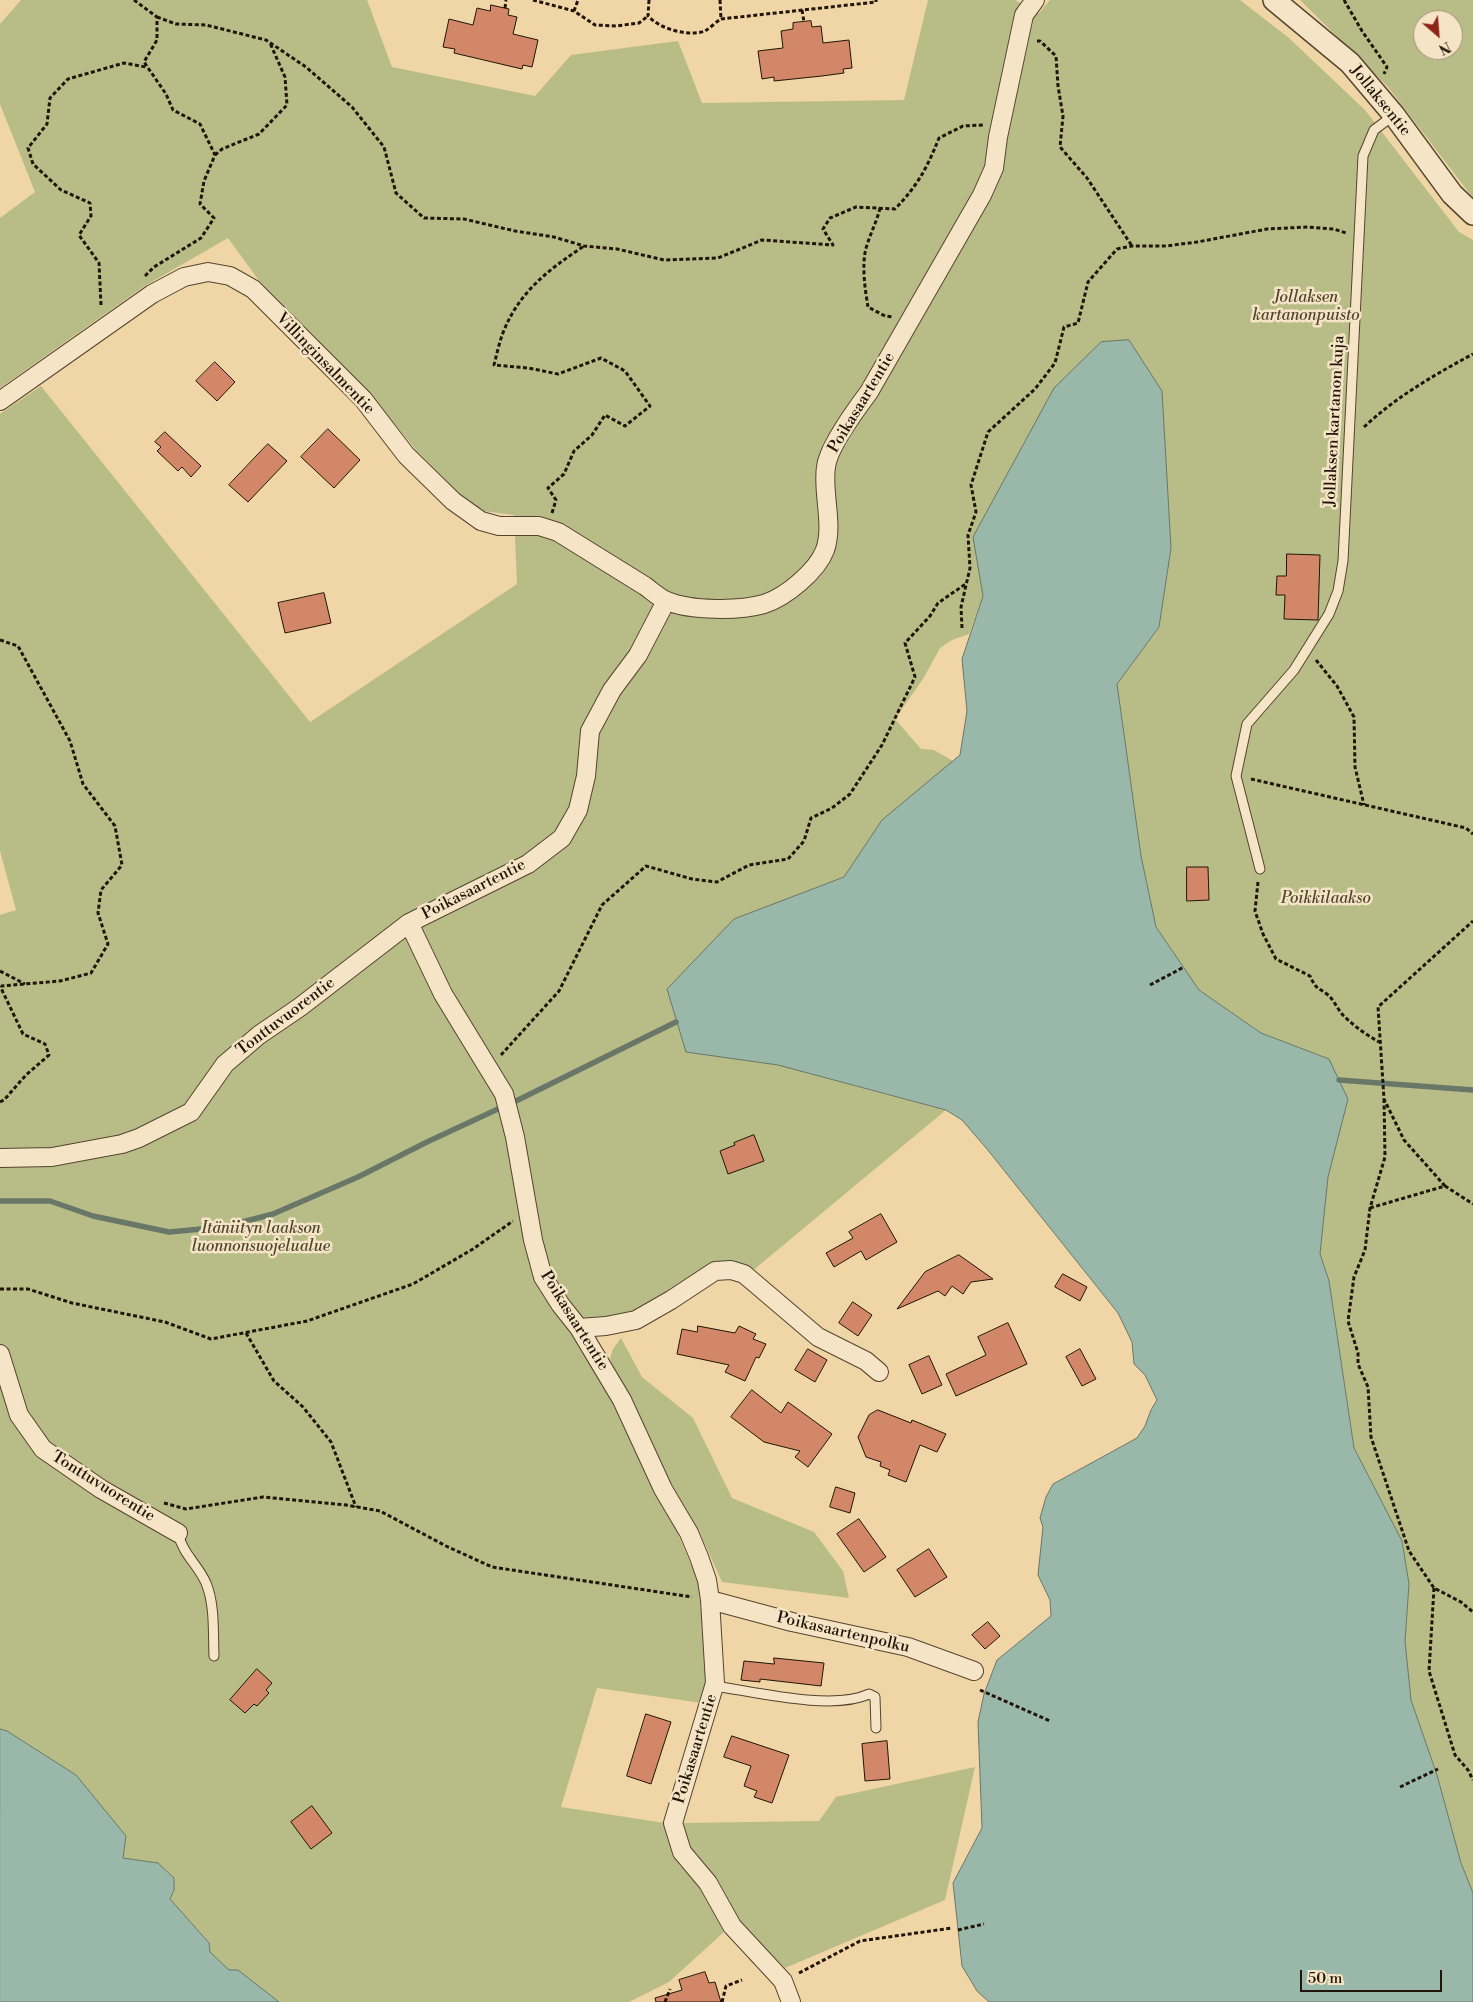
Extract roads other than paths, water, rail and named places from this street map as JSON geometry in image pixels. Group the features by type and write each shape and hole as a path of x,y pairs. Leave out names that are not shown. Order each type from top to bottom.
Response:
{"street":[{"name":"Jollaksentie","path":"1274,0 1350,63 1394,115 1452,194 1473,214"},
{"name":"Poikasaartentie","path":"791,2002 783,1981 732,1926 708,1883 682,1852 673,1823 715,1686 707,1580 689,1532 663,1489 622,1400 579,1328 560,1304 543,1277 533,1240 515,1137 504,1094 443,994 409,922 528,864 562,838 578,810 586,776 590,731 612,690 638,655 666,601 689,607 744,607 766,604 803,580 815,567 825,550 828,534 826,466 849,420 869,392 982,196 994,168 1001,123 1024,15 1034,1"},
{"name":"Villinginsalmentie","path":"0,401 152,294 184,277 208,272 230,276 252,289 363,399 406,455 453,501 481,521 498,526 539,526 558,532 666,601"},
{"name":"Tonttuvuorentie","path":"0,1158 52,1157 122,1144 191,1112 225,1064 259,1035 300,1007 409,922"},
{"path":"579,1328 606,1326 636,1320 715,1271 731,1270 744,1274 818,1337 866,1361 879,1372"},
{"name":"Tonttuvuorentie","path":"0,1354 19,1415 43,1449 101,1489 178,1533"},
{"name":"Poikasaartenpolku","path":"710,1600 792,1622 908,1647 974,1671"}],"lane":[{"name":"Jollaksen kartanon kuja","path":"1260,870 1236,776 1247,724 1294,670 1329,614 1338,591 1343,561 1363,156 1374,130 1394,115"},
{"path":"178,1533 181,1546 207,1585 212,1608 214,1656"},
{"path":"715,1686 824,1702 857,1700 869,1694 875,1697 876,1728"}],"waterway":[{"path":"516,1101 676,1022"},
{"path":"1339,1080 1473,1090"},
{"path":"0,1201 50,1201 93,1216 169,1232 223,1227 273,1214 358,1177 498,1109"}],"park label":[{"name":"Jollaksen kartanonpuisto","path":"1306,307"},
{"name":"Poikkilaakso","path":"1326,899"},
{"name":"Itäniityn laakson luonnonsuojelualue","path":"261,1238"}]}
